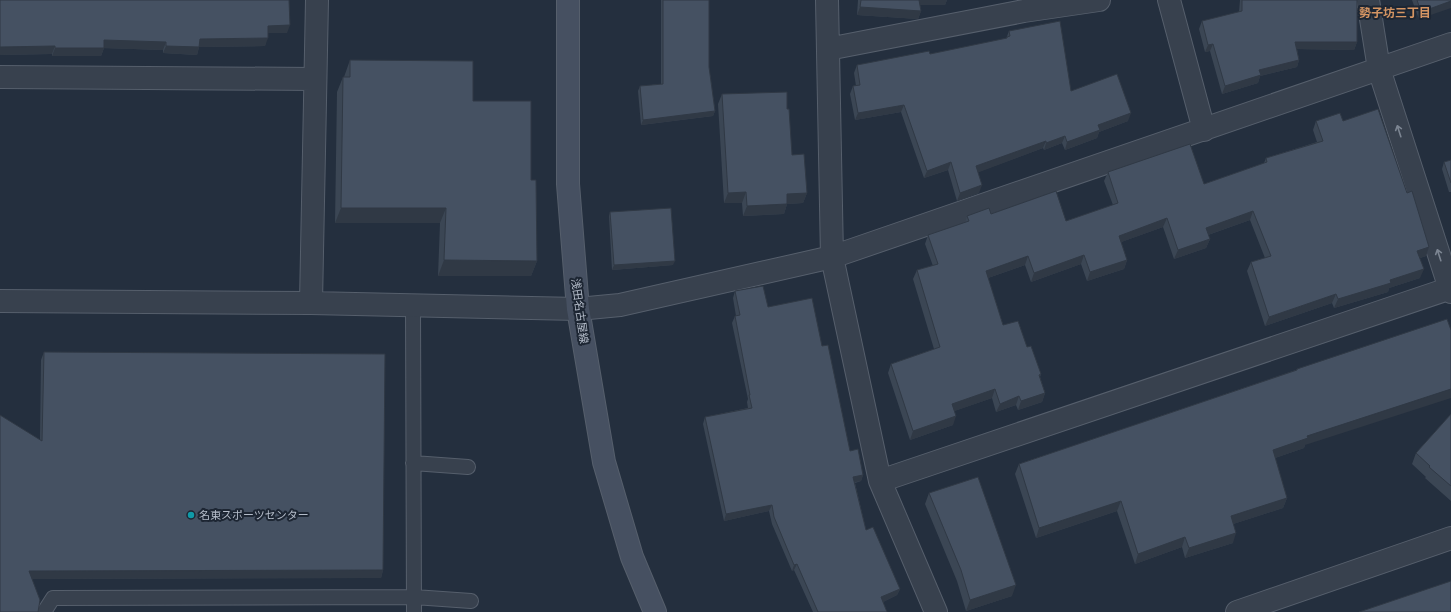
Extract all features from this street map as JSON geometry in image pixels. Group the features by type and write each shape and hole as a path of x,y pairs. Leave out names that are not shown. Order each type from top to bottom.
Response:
{"main road":[{"name":"浅田名古屋線","path":"568,0 568,184 578,309 604,462 632,557 655,612"}],"street":[{"path":"311,303 318,0"},
{"path":"827,0 832,257 880,482 936,612"},
{"path":"828,49 1024,11 1099,0"},
{"path":"1169,0 1204,130"},
{"path":"880,482 1451,289 1379,69 1368,0"},
{"path":"0,301 311,303 578,309 620,305 832,257 1451,44"},
{"path":"0,77 315,79"},
{"path":"1237,612 1451,538"}],"lane":[{"path":"413,305 414,612"},
{"path":"414,463 468,467"},
{"path":"44,612 53,598 414,597 471,601"}],"building":[{"path":"0,0 289,0 290,25 268,26 268,38 200,39 199,47 166,46 166,42 104,40 104,48 55,48 55,46 0,47"},
{"path":"663,0 709,0 709,67 715,111 643,120 640,86 663,84"},
{"path":"861,0 919,0 921,11 860,7"},
{"path":"1242,0 1357,0 1357,42 1295,42 1299,60 1259,70 1261,75 1225,86 1213,44 1208,45 1202,21 1242,11"},
{"path":"1417,0 1451,0 1451,1 1421,12"},
{"path":"1060,21 1071,91 1117,74 1131,113 1098,125 1100,130 1067,142 1065,136 1046,143 1046,141 976,166 982,185 960,193 951,162 927,171 904,105 858,113 853,86 860,85 857,65 929,51 930,54 1007,38 1010,36 1009,31"},
{"path":"350,60 473,61 473,101 531,101 531,180 536,180 537,261 444,260 446,208 341,208 343,77 350,77"},
{"path":"787,92 787,109 789,109 792,155 804,154 807,193 787,194 787,204 747,206 746,192 728,193 722,94"},
{"path":"1378,109 1407,193 1412,191 1429,247 1417,251 1424,269 1390,280 1391,283 1338,299 1336,294 1269,317 1251,262 1271,256 1253,211 1206,228 1210,239 1178,250 1167,218 1119,236 1127,260 1090,272 1084,255 1034,273 1028,256 986,271 1003,325 1018,321 1027,347 1031,346 1041,374 1039,375 1045,393 1021,401 1019,396 1000,404 995,389 952,404 956,416 913,431 891,364 940,347 917,270 938,264 928,235 969,221 967,216 989,208 991,214 1056,191 1066,221 1118,203 1108,172 1190,144 1204,184 1267,162 1266,158 1323,141 1316,121 1340,113 1343,121"},
{"path":"1451,160 1451,183 1444,162"},
{"path":"671,208 675,261 614,265 610,212"},
{"path":"763,286 768,307 812,298 822,346 828,345 850,451 858,449 863,475 853,477 866,530 873,527 900,589 881,597 887,612 818,612 797,564 794,565 774,517 772,505 726,514 705,417 752,408 735,316 740,315 735,291"},
{"path":"1447,319 1451,330 1451,389 1307,436 1308,438 1273,450 1287,498 1231,516 1236,533 1189,548 1185,537 1138,554 1121,501 1039,528 1019,464"},
{"name":"名東スポーツセンター","path":"44,352 385,354 383,570 29,571 40,600 38,612 0,612 0,415 42,441"},
{"path":"1451,414 1451,486 1429,467 1430,466 1416,453"},
{"path":"978,477 1016,585 970,600 961,570 929,493"},
{"path":"1451,581 1451,612 1359,612"}],"place":[{"name":"名東スポーツセンター","path":"191,515"}],"district":[{"name":"勢子坊三丁目","path":"1395,13"}]}
